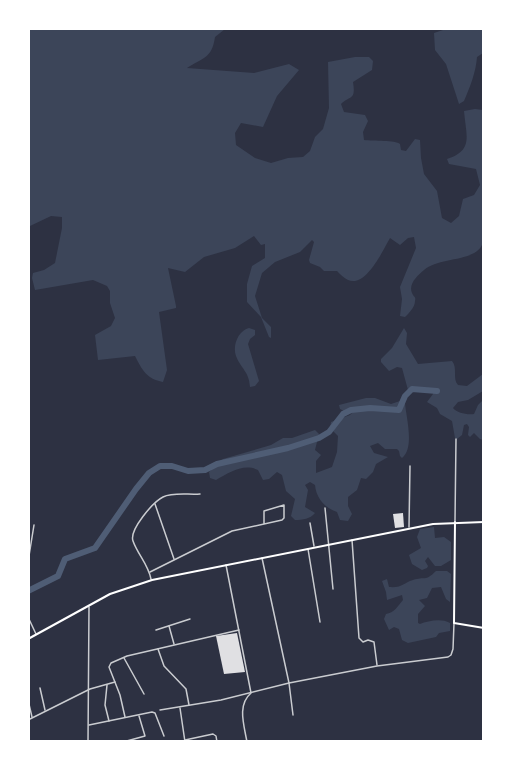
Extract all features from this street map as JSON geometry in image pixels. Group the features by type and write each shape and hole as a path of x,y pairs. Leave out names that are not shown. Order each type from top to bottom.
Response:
{"main road":[{"path":"455,522 453,624 483,628"},
{"path":"28,639 110,594 152,580 409,528 455,522 483,522"}],"street":[{"path":"455,522 456,439"},
{"path":"409,528 410,466"},
{"path":"152,580 132,538 137,525 161,497 200,494"},
{"path":"155,504 174,559"},
{"path":"150,572 232,531 264,524 282,520 285,507 282,505 264,511 264,524"},
{"path":"325,508 333,589"},
{"path":"310,523 315,547"},
{"path":"28,562 34,525"},
{"path":"352,540 359,638 363,642 368,640 374,642 377,666"},
{"path":"308,549 320,622"},
{"path":"262,557 289,683 293,715"},
{"path":"226,564 251,693"},
{"path":"88,741 89,605"},
{"path":"28,617 36,635"},
{"path":"156,630 190,619"},
{"path":"160,710 180,708 377,666 448,657 453,649 453,624"},
{"path":"169,626 174,645"},
{"path":"124,717 120,695 109,665 135,654 239,630"},
{"path":"159,649 164,666 186,689 189,706"},
{"path":"125,657 144,694"},
{"path":"28,720 90,689 115,682"},
{"path":"107,684 105,705 109,721"},
{"path":"40,688 45,712"},
{"path":"247,741 243,708 247,696 251,693"},
{"path":"28,700 32,718"},
{"path":"180,708 185,741 213,735 216,736 217,741"},
{"path":"88,725 155,713 164,736"},
{"path":"123,741 145,736 139,715"}],"shaded area":[{"path":"29,28 225,29 215,37 209,54 187,68 254,73 289,64 299,70 277,96 263,127 241,123 235,133 236,145 255,158 271,163 303,157 310,151 315,137 323,129 329,108 328,62 369,57 373,61 372,70 353,82 352,97 341,104 344,112 365,115 368,121 363,132 364,140 397,143 400,144 401,150 406,151 415,139 420,140 424,174 437,191 442,218 451,223 459,216 463,199 474,195 480,185 476,169 449,164 447,159 456,155 465,146 467,135 464,111 483,110 483,247 482,245 472,254 464,257 430,266 422,272 412,283 411,290 415,303 405,317 400,316 402,299 400,287 416,248 414,237 408,238 400,245 390,238 373,266 355,281 348,280 337,271 324,271 310,263 314,242 312,240 300,252 275,262 262,273 255,296 262,318 271,327 271,338 261,317 247,302 247,284 252,266 265,258 265,244 261,245 254,236 235,248 204,257 185,272 168,268 176,308 159,312 167,370 163,382 153,379 146,373 135,356 98,360 95,335 111,326 115,318 107,286 93,280 35,290 32,278 33,273 44,270 55,263 62,217 51,216 30,226 29,230"},
{"path":"449,28 483,29 483,53 477,57 474,74 464,101 459,104 446,64 435,50 434,33"},
{"path":"249,328 255,330 255,335 248,344 259,381 255,386 250,387 248,377 235,352 239,335"},
{"path":"404,328 407,333 406,344 418,364 452,361 458,385 467,386 483,374 483,391 468,400 458,402 453,408 462,413 474,414 483,400 483,440 474,433 470,437 468,435 467,424 464,425 462,435 455,438 452,421 427,402 433,390 419,387 408,390 402,368 397,367 389,371 381,362"},
{"path":"375,398 391,404 400,401 405,403 409,432 408,447 402,458 397,449 385,449 378,443 370,446 374,453 388,457 376,464 373,472 366,479 361,478 357,490 348,497 348,506 352,514 348,521 340,520 337,512 325,505 317,494 315,485 310,482 305,485 308,490 305,507 315,513 306,519 295,520 291,516 295,499 286,491 282,475 277,472 269,479 263,480 258,470 252,468 236,470 216,480 210,478 209,472 223,459 271,445 283,438 292,438 315,430 319,434 315,450 321,455 316,461 316,473 332,467 337,452 338,436 330,428 331,422 350,415 357,408 344,411 339,405"},
{"path":"434,527 435,538 444,537 451,542 451,560 441,566 435,566 428,557 425,561 428,566 422,570 412,564 409,555 421,548 417,537 420,529"},
{"path":"436,571 447,571 451,574 450,602 446,599 441,587 432,588 427,598 419,600 425,606 418,614 418,623 446,621 450,623 450,631 439,633 436,637 408,643 402,640 399,629 394,627 389,630 384,619 386,614 394,611 403,600 402,595 387,600 382,581 387,579 389,587 397,587 413,580 427,578"}],"building":[{"path":"403,513 404,527 395,528 393,514"},
{"path":"237,633 245,672 224,674 216,636"}],"waterway":[{"path":"28,591 58,576 65,559 95,548 136,489 149,473 160,466 172,466 188,471 205,470 217,464 288,448 319,438 329,432 343,414 351,410 370,408 399,410 405,396 412,389 437,391"}]}
